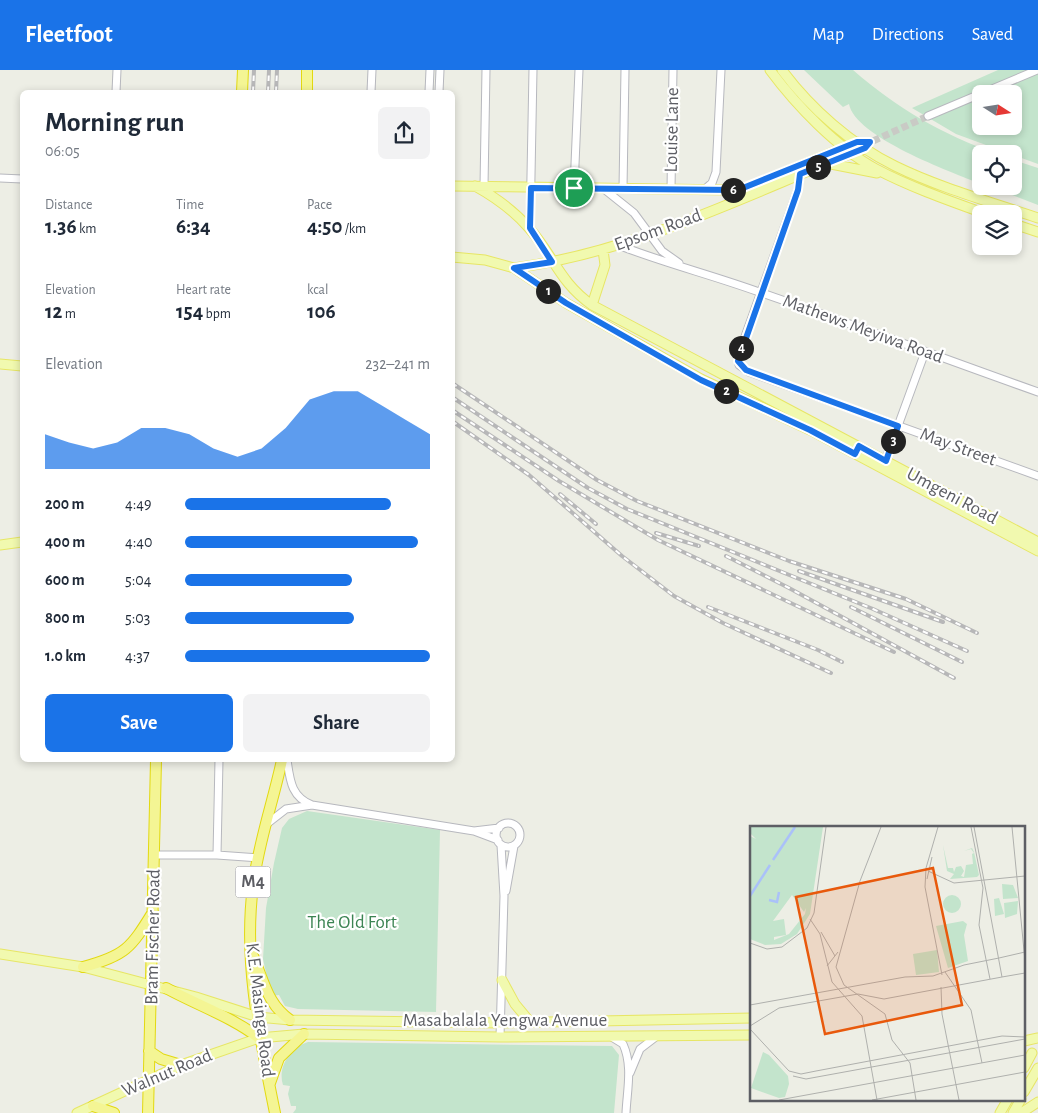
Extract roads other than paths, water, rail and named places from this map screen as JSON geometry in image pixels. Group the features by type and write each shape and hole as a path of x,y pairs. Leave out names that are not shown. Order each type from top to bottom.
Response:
{"highway":[{"path":"242,90 243,70"},
{"path":"307,90 308,70"},
{"name":"Bram Fischer Road","path":"148,1113 156,762"},
{"name":"K.E. Masinga Road","path":"275,1113 259,1038 250,948 251,901 258,858 282,762"},
{"path":"83,967 104,961 124,952 140,933 154,910"},
{"path":"250,948 271,1002 278,1012 290,1020"},
{"path":"166,988 205,1009 245,1026 259,1038"},
{"path":"269,1084 279,1058 304,1034"},
{"path":"149,1052 161,1059 181,1065"},
{"path":"93,1106 114,1113"}],"main road":[{"path":"770,70 796,101 844,146 889,176"},
{"path":"782,70 822,113 857,142"},
{"path":"455,186 704,190 747,188 857,142 869,144 912,173 1038,218"},
{"name":"Epsom Road","path":"514,268 552,262 602,250 649,235 853,153 869,144"},
{"path":"827,163 889,176 972,208"},
{"name":"Umgeni Road","path":"479,186 504,204 530,228 571,289 592,304 838,440 1038,542"},
{"path":"975,205 978,197"},
{"path":"1022,227 1038,232"},
{"path":"592,304 605,265 602,250"},
{"name":"Umgeni Road","path":"455,257 485,260 514,268 566,303 701,380 812,426"},
{"path":"0,364 20,366"},
{"path":"701,380 708,367"},
{"name":"Umgeni Road","path":"884,464 1038,551"},
{"path":"0,545 20,542"},
{"name":"Masabalala Yengwa Avenue","path":"0,954 83,967 152,984 258,1017 290,1020 500,1023 750,1018"},
{"path":"502,980 515,1004 530,1022"},
{"name":"Masabalala Yengwa Avenue","path":"259,1038 304,1034 500,1037 750,1035"},
{"name":"Walnut Road","path":"77,1113 181,1065 259,1038"},
{"path":"1026,1086 1031,1072 1032,1053"},
{"path":"999,1113 1006,1100"},
{"path":"1013,1113 1020,1100"},
{"path":"1021,1113 1038,1102"}],"street":[{"path":"116,90 117,70"},
{"path":"371,90 372,70"},
{"path":"429,90 430,70"},
{"path":"439,90 440,70"},
{"path":"479,186 486,70"},
{"path":"530,228 533,70"},
{"path":"574,188 579,70"},
{"path":"622,188 625,70"},
{"name":"Louise Lane","path":"671,189 673,70"},
{"path":"704,190 715,177 721,70"},
{"path":"928,116 1037,70"},
{"path":"760,292 798,190 800,174"},
{"path":"0,178 20,178"},
{"name":"Mathews Meyiwa Road","path":"604,189 634,214 662,251 687,267"},
{"name":"Mathews Meyiwa Road","path":"618,245 667,263 687,267 760,292 1038,392"},
{"name":"May Street","path":"760,292 738,356 739,365 749,372 1038,476"},
{"path":"884,464 925,352"},
{"path":"217,855 219,762"},
{"path":"287,762 289,777 295,793 305,802 312,805 474,831 507,847 514,846"},
{"path":"266,826 272,817 286,808 312,805"},
{"path":"474,831 499,828 509,824 518,828 520,837 514,846 504,896"},
{"path":"499,828 504,896 500,1037"},
{"path":"154,855 217,855 258,858"},
{"path":"610,1036 622,1044 629,1076 626,1113"},
{"path":"629,1076 640,1049 657,1036"}],"tunnel":[{"path":"873,141 928,116"}],"railway":[{"path":"253,90 254,70"},
{"path":"268,90 269,70"},
{"path":"276,90 277,70"},
{"path":"455,385 597,480 637,501 789,561 906,599 977,633"},
{"path":"455,399 588,488 627,509 873,609 967,651"},
{"path":"455,412 559,481 658,540 894,652"},
{"path":"455,423 529,475 622,556 674,596 723,623 831,673"},
{"path":"560,494 596,524"},
{"path":"656,533 699,546"},
{"path":"726,556 789,588 954,678"},
{"path":"799,571 943,622"},
{"path":"708,607 818,650 842,662"},
{"path":"851,607 962,662"}],"park label":[{"name":"The Old Fort","path":"352,922"}]}
